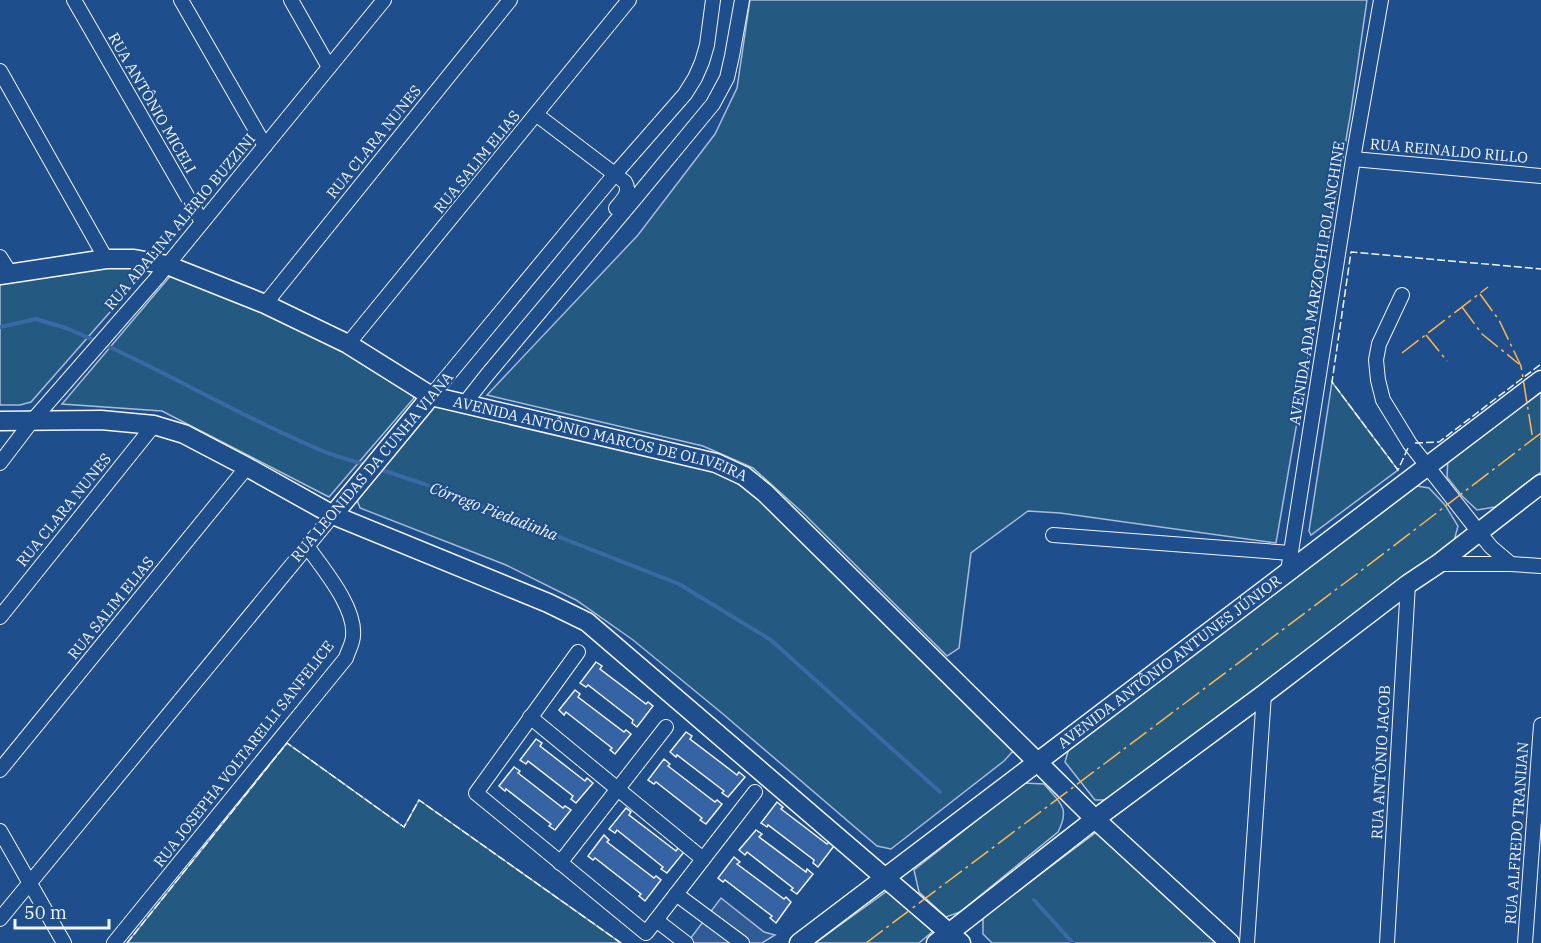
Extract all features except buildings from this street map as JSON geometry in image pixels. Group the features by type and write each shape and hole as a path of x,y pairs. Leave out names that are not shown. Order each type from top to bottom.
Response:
{"main road":[{"name":"AVENIDA ANTÔNIO MARCOS DE OLIVEIRA","path":"5,274 106,259 134,259 162,272 265,304 348,344 426,402 465,403 716,463 744,476 765,493 1095,819 1230,943"},
{"name":"AVENIDA ANTÔNIO ANTUNES JÚNIOR","path":"799,943 1541,380"},
{"name":"RUA LEONIDAS DA CUNHA VIANA","path":"338,508 426,402"},
{"path":"0,421 38,414 154,425 184,434 247,467 587,622 885,878 949,940 1095,819 1407,584 1438,564 1541,484"}],"street":[{"name":"RUA ANTÔNIO MICELI","path":"74,0 202,222"},
{"path":"181,0 265,146"},
{"path":"291,0 329,67"},
{"name":"RUA ADALINA ALÉRIO BUZZINI","path":"0,463 38,414 162,272 384,0"},
{"name":"RUA CLARA NUNES","path":"265,304 510,0"},
{"name":"RUA SALIM ELIAS","path":"348,344 629,0"},
{"name":"RUA LEONIDAS DA CUNHA VIANA","path":"426,402 615,174 685,94 702,62 707,45 713,0"},
{"name":"RUA LEONIDAS DA CUNHA VIANA","path":"465,403 713,104 727,78 742,0"},
{"name":"AVENIDA ADA MARZOCHI POLANCHINE","path":"1288,572 1353,159 1381,0"},
{"path":"0,71 106,259"},
{"path":"537,115 627,184 626,197 602,225 600,241"},
{"name":"RUA REINALDO RILLO","path":"1353,159 1541,176"},
{"path":"0,256 5,274"},
{"path":"1402,296 1380,344 1376,360 1383,400 1410,444 1491,547 1511,564"},
{"name":"RUA CLARA NUNES","path":"0,617 154,425"},
{"name":"RUA SALIM ELIAS","path":"0,770 247,467"},
{"name":"RUA LEONIDAS DA CUNHA VIANA","path":"0,919 338,508"},
{"path":"1053,535 1291,553"},
{"name":"RUA JOSEPHA VOLTARELLI SANFELICE","path":"114,943 346,658 353,638 353,623 346,604 307,546"},
{"path":"1438,564 1541,566"},
{"name":"RUA ANTÔNIO JACOB","path":"1387,943 1407,584"},
{"path":"578,652 477,793 646,933 755,792"},
{"path":"1246,943 1263,694"},
{"path":"530,717 703,859"},
{"name":"RUA ALFREDO TRANIJAN","path":"1525,943 1541,725"},
{"path":"560,863 666,727"},
{"path":"0,831 64,943"},
{"path":"676,894 742,943"},
{"path":"656,920 686,943"}],"shaded area":[{"path":"750,0 1367,0 1351,111 1276,543 1060,513 1028,511 971,553 959,648 947,656 803,513 753,468 703,446 487,395 638,235 715,134 737,88"},
{"path":"127,264 143,272 139,279 31,402 20,405 0,405 0,280"},
{"path":"172,274 304,328 409,390 414,398 329,497 162,411 62,404"},
{"path":"1332,382 1398,470 1311,535 1309,531"},
{"path":"1541,387 1541,472 1495,507 1477,510 1447,477 1448,457"},
{"path":"433,402 716,471 755,494 1015,749 1004,761 891,849 877,846 633,640 576,600 506,565 360,508 357,500"},
{"path":"1417,486 1429,488 1445,505 1458,526 1454,541 1110,800 1095,800 1065,762 1069,748"},
{"path":"287,743 404,827 419,800 621,943 127,943"},
{"path":"1024,783 1044,784 1062,805 1062,823 1058,832 960,912 946,917 919,892 914,870"},
{"path":"1098,831 1216,943 992,943 983,934 983,917"},
{"path":"890,889 930,923 932,932 919,943 815,943"},
{"path":"721,898 764,932 775,935 762,943 687,943"}],"waterway":[{"name":"Córrego Piedadinha","path":"0,327 36,319 66,328 96,341"},
{"name":"Córrego Piedadinha","path":"103,344 291,437 330,454 366,465"},
{"name":"Córrego Piedadinha","path":"379,469 424,484 679,584 771,640 940,792"},
{"name":"Córrego Piedadinha","path":"1034,900 1073,943"}],"fence":[{"path":"1408,448 1398,470 1332,382 1351,252 1541,269"},
{"path":"1415,443 1439,442 1541,364"},
{"path":"127,943 287,743 404,827 419,800 621,943"}],"power":[{"path":"1402,353 1488,287"},
{"path":"1480,294 1499,320 1521,366 1533,440"},
{"path":"1462,307 1482,334 1519,364"},
{"path":"1426,335 1447,361"},
{"path":"866,943 1541,433"}]}
